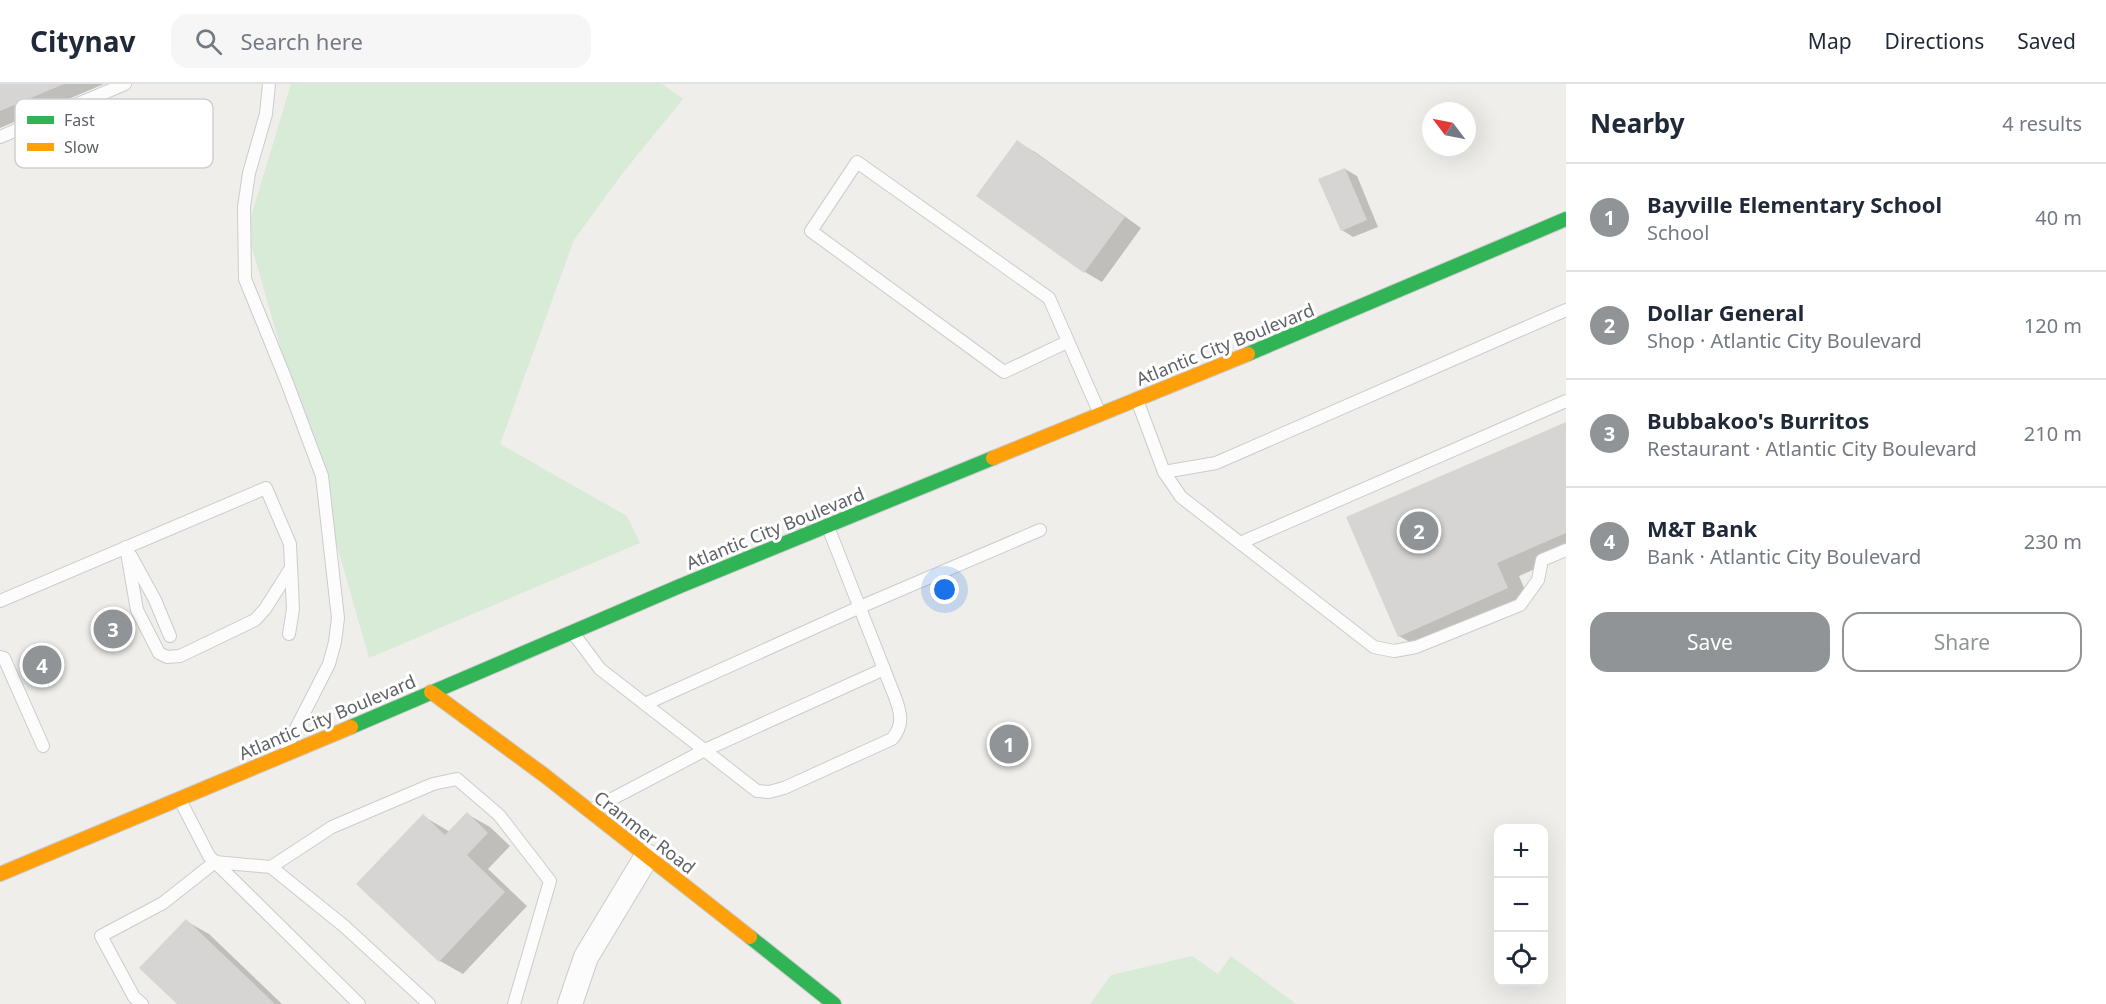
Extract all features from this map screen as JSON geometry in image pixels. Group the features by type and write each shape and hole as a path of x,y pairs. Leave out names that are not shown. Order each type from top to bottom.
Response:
{"main road":[{"name":"Atlantic City Boulevard","path":"0,874 180,800 572,632 1137,400 1566,219"},
{"name":"Cranmer Road","path":"431,692 544,775 834,1004"}],"street":[{"path":"570,1004 586,957 647,856"}],"lane":[{"path":"90,99 125,84"},
{"path":"269,84 266,114 249,173 244,207 245,279 322,476 338,618 329,664 281,756"},
{"path":"0,137 15,131"},
{"path":"1068,342 1004,372 811,231 857,162 1049,298 1100,415"},
{"path":"1164,472 1216,463 1566,310"},
{"path":"1137,400 1164,472 1181,497 1374,647 1394,651 1416,647 1520,605 1538,580 1542,560 1566,550"},
{"path":"1240,543 1566,401"},
{"path":"0,601 266,488 290,544 293,609 288,634"},
{"path":"572,632 600,669 757,791 769,792 784,788 892,739 900,729 900,712 828,526"},
{"path":"645,704 860,607 1040,530"},
{"path":"126,547 137,610 159,653 167,657 180,657 255,620 265,609 291,568"},
{"path":"126,547 155,600 170,636"},
{"path":"0,657 4,658 43,746"},
{"path":"588,811 705,750 884,669"},
{"path":"271,867 332,826 433,784 457,779 499,814 550,881 514,1004"},
{"path":"180,800 209,856 359,1004"},
{"path":"142,1004 134,997 101,936 163,903 215,862 271,867 344,926 429,1004"}],"green space":[{"path":"291,84 662,84 683,99 622,174 574,240 500,444 627,516 640,543 369,658 247,230"},
{"path":"1192,956 1218,974 1231,956 1296,1004 1090,1004 1111,975"}],"building":[{"path":"0,84 64,84 28,99 15,99 15,105 0,111"},
{"path":"1017,140 1125,217 1084,273 976,196"},
{"path":"1345,168 1367,220 1341,231 1318,179"},
{"path":"1566,422 1566,533 1497,563 1508,588 1398,637 1346,517"},
{"path":"467,812 488,833 467,855 505,892 439,962 356,884 423,814 445,835"},
{"path":"186,919 275,1004 177,1004 139,968"}],"traffic: fast":[{"path":"1248,354 1566,219"},
{"path":"351,727 680,586 993,458"},
{"path":"750,937 834,1004"}],"traffic: slow":[{"path":"993,458 1248,354"},
{"path":"431,692 544,775 750,937"},
{"path":"0,874 351,727"}],"place":[{"name":"Dollar General","path":"1419,531"},
{"name":"Bubbakoo's Burritos","path":"113,629"},
{"name":"M&T Bank","path":"42,665"},
{"name":"Bayville Elementary School","path":"1009,744"}]}
